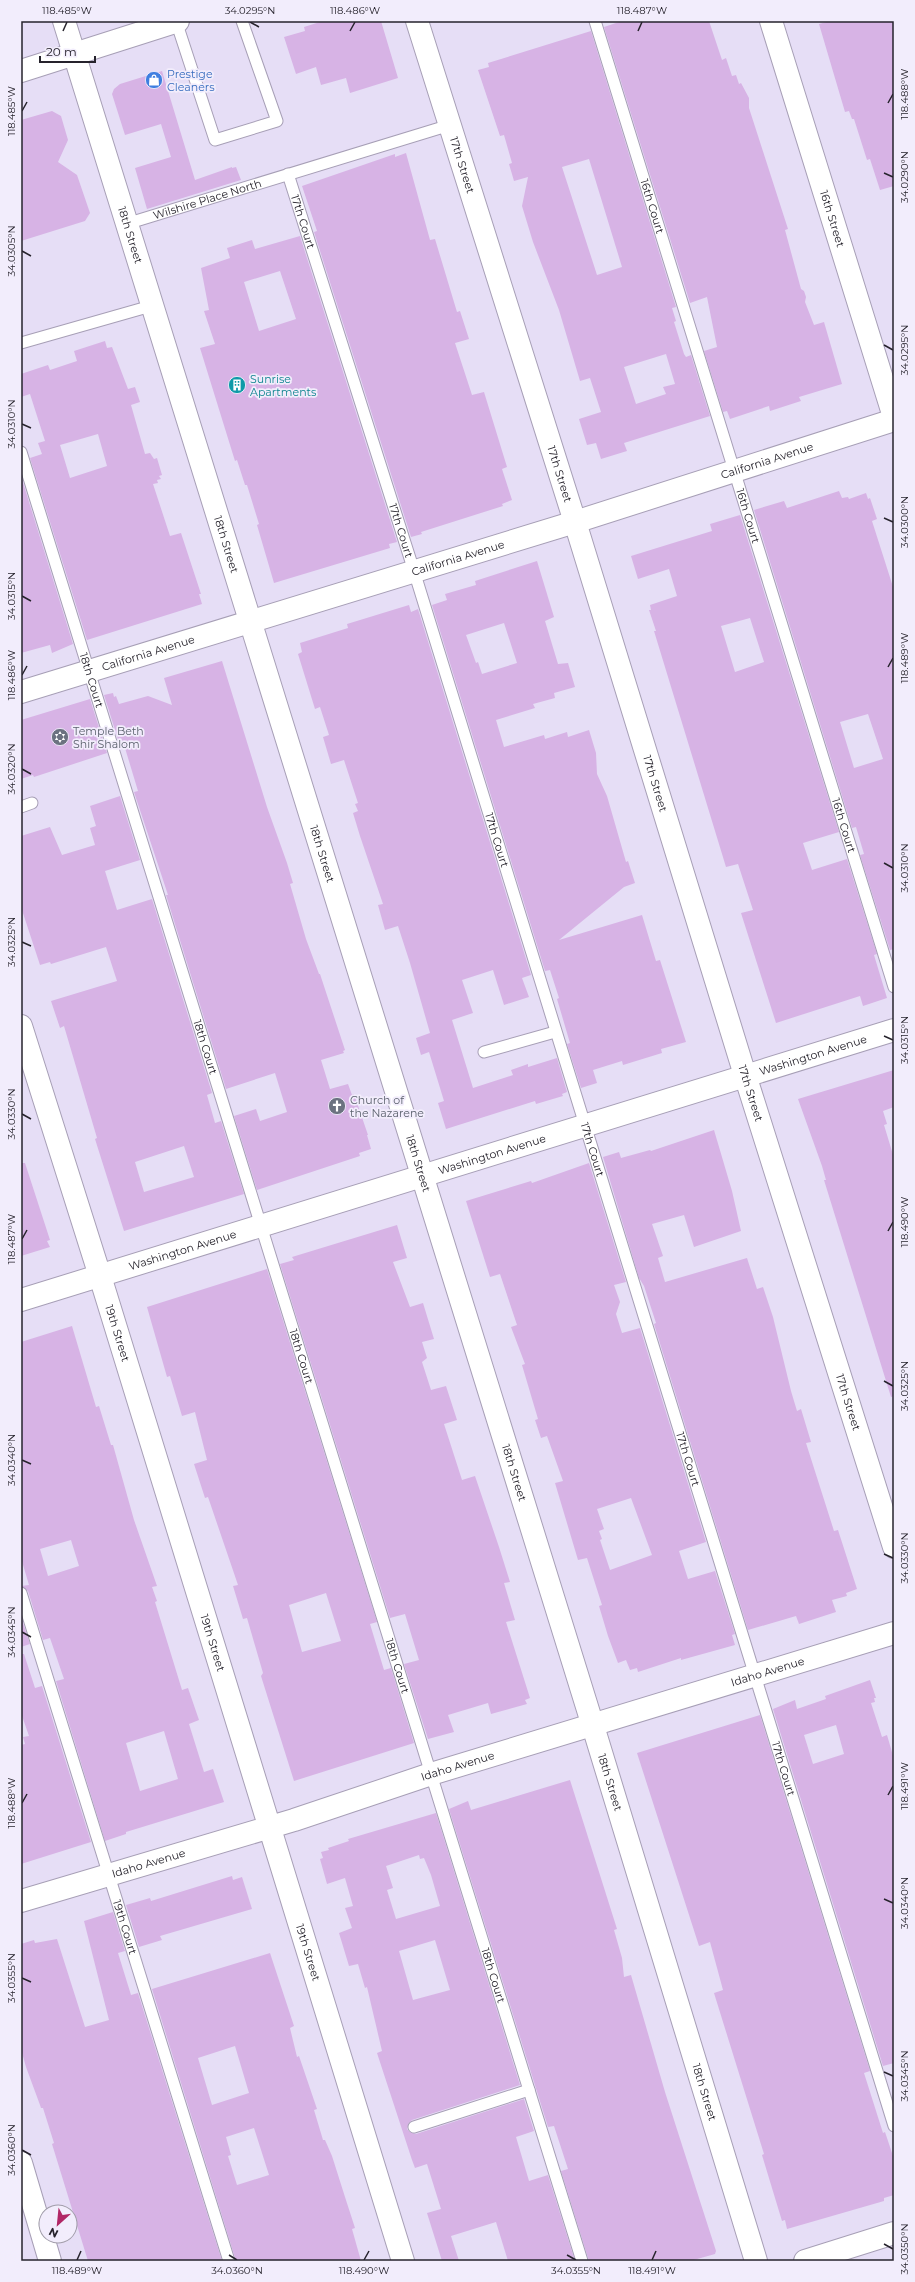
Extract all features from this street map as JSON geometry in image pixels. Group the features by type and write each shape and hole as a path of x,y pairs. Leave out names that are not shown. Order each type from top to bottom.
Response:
{"street":[{"name":"18th Street","path":"64,21 151,306 251,621 421,1176 593,1726 756,2261"},
{"path":"21,71 177,21"},
{"name":"17th Street","path":"416,21 575,522 745,1075 894,1547"},
{"name":"16th Street","path":"771,21 894,417"},
{"name":"California Avenue","path":"21,692 575,522 894,420"},
{"name":"19th Street","path":"21,1026 100,1276 403,2261"},
{"name":"Washington Avenue","path":"21,1300 894,1030"},
{"name":"Idaho Avenue","path":"21,1902 109,1874 270,1827 431,1774 593,1726 894,1633"},
{"path":"21,2163 50,2261"},
{"path":"805,2261 894,2233"}],"lane":[{"path":"177,21 215,140 277,121 242,21"},
{"name":"16th Court","path":"595,21 894,987"},
{"name":"Wilshire Place North","path":"126,224 450,125"},
{"name":"17th Court","path":"288,174 414,571 584,1126 755,1676 889,2094 894,2126"},
{"path":"21,343 151,306"},
{"name":"18th Court","path":"21,452 582,2261"},
{"path":"21,807 32,803"},
{"path":"484,1052 555,1032"},
{"name":"19th Court","path":"21,1593 229,2261"},
{"path":"414,2127 529,2090"}],"building":[{"path":"323,21 381,21 398,78 350,93 346,78 321,85 316,67 296,74 284,37 305,31 304,27"},
{"path":"622,21 709,21 722,60 726,58 732,76 736,75 739,84 741,83 749,98 749,108 788,229 785,230 801,289 804,291 806,297 805,302 814,325 824,322 842,384 799,397 801,401 770,411 769,406 730,419 727,411 723,412 704,351 717,347 707,297 690,303 604,27"},
{"path":"830,21 894,21 894,186 880,190 870,159 867,160 854,119 852,119 849,111 845,112 819,24"},
{"path":"591,31 676,307 672,308 676,321 674,322 684,354 686,357 691,355 710,416 624,443 627,451 601,459 596,443 587,445 579,419 601,412 590,378 580,381 559,310 533,242 522,206 528,177 514,181 509,164 512,163 504,135 500,136 478,70 489,67 488,63","holes":["589,159 622,267 597,275 562,167","666,354 675,384 663,387 666,394 636,404 624,367"]},
{"path":"162,71 195,180 232,167 236,167 241,180 147,209 135,168 171,157 161,124 125,135 112,94 114,89 120,84"},
{"path":"52,111 61,116 68,140 58,162 77,175 90,213 85,221 21,241 21,120"},
{"path":"406,153 430,240 435,239 457,312 460,311 469,339 455,343 472,395 484,392 507,467 502,469 512,500 502,504 503,506 421,532 422,534 411,537 314,232 317,231 302,186 395,154 395,157"},
{"path":"300,236 397,542 389,544 390,548 274,583 257,525 259,524 247,485 245,485 237,460 235,461 200,348 215,344 204,311 209,310 201,268 230,258 227,248 252,240 255,249","holes":["280,271 296,319 259,331 244,282"]},
{"path":"105,341 107,348 112,347 128,389 135,387 140,402 131,405 145,454 150,453 154,459 157,458 162,475 159,476 161,479 157,480 158,483 153,484 170,536 181,533 201,594 199,594 202,604 87,640 30,458 42,454 38,443 45,441 30,394 21,397 21,374 48,365 50,370 77,361 74,351","holes":["98,434 107,466 70,478 60,445"]},
{"path":"21,476 73,644 52,653 50,645 21,653"},
{"path":"839,491 842,498 848,497 849,499 866,493 868,499 870,498 877,519 872,521 894,590 894,949 890,950 860,855 864,854 856,827 852,828 754,510 784,501 787,508","holes":["868,714 883,759 854,768 840,722"]},
{"path":"740,515 839,832 803,843 812,870 847,859 877,954 874,955 887,998 863,1006 860,996 776,1023 741,913 753,910 738,864 726,867 654,631 656,631 649,610 651,610 650,605 677,596 669,569 638,579 631,556 712,531 710,524","holes":["750,618 764,662 735,672 721,626"]},
{"path":"537,561 554,617 545,621 558,664 568,663 575,687 554,693 555,698 533,704 535,708 496,720 504,747 544,735 545,739 567,732 568,737 589,730 596,753 597,774 607,796 626,862 628,861 635,883 624,887 559,940 642,915 656,961 660,960 686,1042 661,1049 662,1053 623,1065 622,1061 593,1070 597,1083 581,1088 567,1044 570,1043 557,999 559,998 550,970 545,971 432,605 447,600 445,594 476,585 475,581","holes":["504,623 517,663 482,674 478,662 476,663 466,635"]},
{"path":"409,605 411,612 418,609 531,975 522,978 529,997 504,1005 493,970 462,980 473,1013 452,1020 473,1088 513,1075 511,1070 528,1064 528,1067 557,1058 567,1092 562,1094 563,1096 536,1104 535,1101 446,1129 438,1103 444,1101 429,1052 421,1055 416,1038 430,1033 410,963 398,926 385,930 378,905 383,904 353,813 358,811 355,804 358,803 344,760 331,764 323,737 329,735 320,707 315,709 298,654 302,652 300,643 348,628 347,624"},
{"path":"222,661 267,807 287,863 293,883 290,884 306,939 320,974 345,1050 343,1051 344,1053 321,1060 330,1089 348,1084 352,1095 354,1094 368,1135 371,1149 359,1153 360,1156 257,1190 234,1116 256,1109 260,1121 287,1112 275,1073 226,1089 166,895 168,895 134,792 138,791 125,748 121,749 104,695 113,693 119,704 148,696 172,705 164,678"},
{"name":"Temple Beth Shir Shalom","path":"90,699 107,753 34,777 33,775 21,779 21,720"},
{"path":"120,796 140,860 105,871 117,910 152,899 212,1093 207,1095 215,1123 221,1121 244,1194 124,1231 95,1139 97,1138 64,1026 60,1028 51,1001 117,981 106,947 51,964 50,962 40,965 21,907 21,836 50,827 62,855 95,845 90,828 96,826 90,806","holes":["184,1146 194,1177 144,1192 135,1162"]},
{"path":"894,1070 894,1107 883,1111 887,1124 884,1125 894,1158 894,1396 891,1397 824,1180 826,1180 822,1166 798,1099"},
{"path":"714,1130 732,1191 741,1231 694,1247 684,1215 652,1224 663,1256 658,1258 665,1282 747,1258 757,1289 763,1287 773,1317 797,1411 801,1409 811,1442 806,1443 834,1531 838,1530 857,1589 846,1593 847,1596 832,1600 836,1612 799,1624 796,1616 748,1630 654,1324 656,1323 644,1286 639,1278 603,1157 619,1152 621,1158 650,1150 651,1151"},
{"path":"21,1163 25,1163 50,1240 47,1241 50,1247 21,1256"},
{"path":"589,1163 626,1282 614,1285 620,1302 616,1314 622,1333 640,1328 706,1542 679,1551 688,1579 715,1571 735,1634 732,1635 735,1645 681,1660 681,1658 638,1672 637,1668 630,1670 626,1660 618,1663 599,1606 602,1605 587,1558 578,1560 555,1483 563,1481 547,1436 541,1438 535,1420 538,1419 522,1365 525,1364 511,1327 517,1325 500,1274 490,1277 466,1201 531,1181 532,1183","holes":["631,1498 652,1555 610,1570 600,1540 602,1539 599,1531 604,1529 597,1509"]},
{"path":"397,1225 407,1258 393,1262 410,1307 423,1303 434,1339 422,1342 427,1358 422,1362 431,1390 446,1386 457,1420 444,1424 462,1480 475,1476 499,1547 510,1582 504,1583 515,1620 506,1622 530,1698 525,1700 527,1704 491,1714 488,1703 448,1715 454,1732 428,1739 404,1664 419,1660 405,1614 390,1618 280,1264 294,1260 292,1257"},
{"path":"267,1269 377,1622 370,1624 384,1670 391,1668 414,1743 294,1781 261,1676 263,1673 247,1618 243,1619 233,1586 238,1585 208,1497 205,1498 194,1464 207,1460 195,1412 182,1416 170,1376 167,1377 147,1307","holes":["326,1593 341,1641 302,1652 289,1605"]},
{"path":"72,1326 96,1407 99,1406 111,1445 113,1445 134,1520 157,1586 152,1587 157,1601 155,1602 182,1690 188,1688 199,1720 189,1724 204,1772 213,1769 224,1802 126,1832 126,1834 105,1841 56,1681 64,1679 50,1638 43,1640 28,1591 21,1586 29,1585 21,1558 21,1342","holes":["71,1540 79,1566 48,1576 40,1549","164,1731 178,1779 140,1791 126,1743"]},
{"path":"21,1617 30,1644 21,1647"},
{"path":"21,1654 24,1654 35,1688 42,1686 91,1842 21,1864 21,1745 25,1744 23,1737 29,1736 21,1713"},
{"path":"870,1680 876,1698 874,1698 875,1702 871,1703 882,1737 887,1735 894,1759 894,2063 883,2066 773,1709 795,1700 797,1709 826,1699 825,1696","holes":["836,1725 844,1754 813,1764 804,1735"]},
{"path":"760,1715 870,2071 864,2073 883,2133 885,2132 894,2159 894,2195 884,2198 884,2201 787,2229 785,2220 782,2221 762,2155 764,2154 714,1993 723,1990 710,1942 699,1946 637,1753"},
{"path":"570,1780 617,1929 614,1930 622,1958 624,1977 631,1975 665,2092 716,2251 715,2254 690,2261 589,2261 561,2171 568,2169 554,2126 548,2127 449,1809 468,1801 471,1810"},
{"path":"436,1813 520,2085 412,2120 407,2129 416,2134 524,2099 534,2131 516,2137 529,2181 548,2175 575,2261 508,2261 496,2222 451,2236 459,2261 442,2261 427,2213 441,2209 427,2164 415,2168 377,2053 382,2051 367,1987 365,1988 358,1964 349,1966 339,1933 352,1928 345,1908 353,1906 345,1878 327,1884 320,1859 323,1858 321,1852 349,1841 348,1839","holes":["419,1855 420,1859 424,1858 431,1875 440,1906 396,1919 387,1890 393,1888 386,1866","435,1940 450,1990 413,2000 399,1951"]},
{"path":"232,1876 233,1880 242,1877 252,1909 160,1936 162,1940 139,1947 126,1905 150,1898 151,1901"},
{"path":"113,1912 125,1951 118,1953 131,1995 138,1993 222,2261 88,2261 78,2228 78,2204 70,2204 52,2144 54,2143 43,2108 41,2108 21,2049 21,1944 34,1940 35,1943 57,1939 85,2027 109,2020 84,1921"},
{"path":"270,1953 294,2026 290,2028 297,2057 299,2056 317,2109 314,2110 323,2140 325,2140 332,2156 355,2228 352,2229 361,2261 236,2261 152,1989","holes":["235,2046 249,2093 212,2105 198,2058","254,2128 269,2175 237,2185 228,2156 231,2155 226,2137"]}],"place":[{"name":"Prestige Cleaners","path":"154,80"},
{"name":"Sunrise Apartments","path":"237,385"},
{"name":"Temple Beth Shir Shalom","path":"60,737"},
{"name":"Church of the Nazarene","path":"337,1106"}]}
